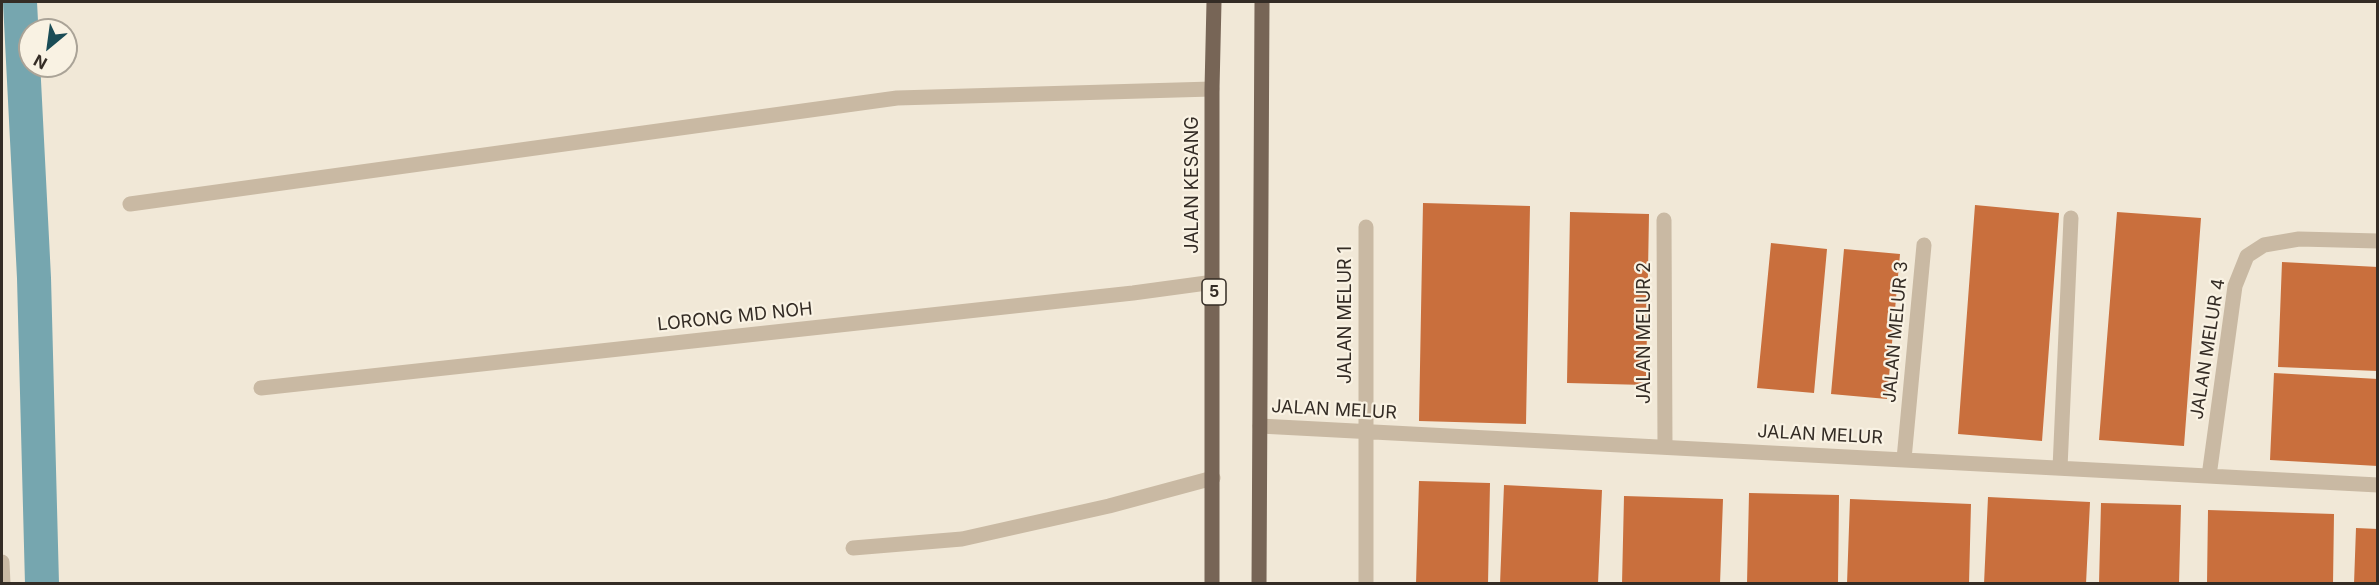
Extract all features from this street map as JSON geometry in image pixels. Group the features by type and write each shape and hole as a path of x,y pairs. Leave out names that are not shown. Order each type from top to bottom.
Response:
{"main road":[{"name":"JALAN KESANG","path":"1212,584 1214,2"},
{"path":"1259,584 1262,2"}],"street":[{"path":"129,204 897,98 1212,89"},
{"path":"2060,468 2071,218"},
{"name":"JALAN MELUR 2","path":"1664,220 1665,447"},
{"name":"JALAN MELUR 1","path":"1366,227 1366,584"},
{"name":"JALAN MELUR 4","path":"2209,476 2235,286 2247,256 2264,245 2299,239 2378,241"},
{"name":"JALAN MELUR 3","path":"1904,459 1924,245"},
{"name":"LORONG MD NOH","path":"261,388 1133,293 1214,282"},
{"name":"JALAN MELUR","path":"1260,426 2378,485"},
{"path":"853,548 962,539 1109,506 1213,478"},
{"path":"2,562 3,584"}],"building":[{"path":"1423,203 1530,206 1526,424 1419,421"},
{"path":"1975,205 2059,213 2042,441 1958,434"},
{"path":"1570,212 1649,214 1646,385 1567,383"},
{"path":"2117,212 2201,218 2184,446 2099,440"},
{"path":"1771,243 1827,249 1814,393 1757,388"},
{"path":"1844,249 1900,254 1887,399 1831,394"},
{"path":"2282,262 2378,267 2378,371 2278,367"},
{"path":"2274,373 2378,379 2378,466 2270,460"},
{"path":"1419,481 1490,483 1488,584 1416,584"},
{"path":"1504,485 1602,490 1598,584 1500,584"},
{"path":"1749,493 1839,495 1838,584 1747,584"},
{"path":"1624,496 1723,499 1720,584 1622,584"},
{"path":"1988,497 2090,502 2086,584 1984,584"},
{"path":"1850,499 1971,504 1969,584 1847,584"},
{"path":"2101,503 2181,505 2179,584 2099,584"},
{"path":"2208,510 2334,514 2333,584 2207,584"},
{"path":"2356,528 2378,529 2378,584 2354,584"}],"waterway":[{"path":"20,2 34,278 42,584"}]}
